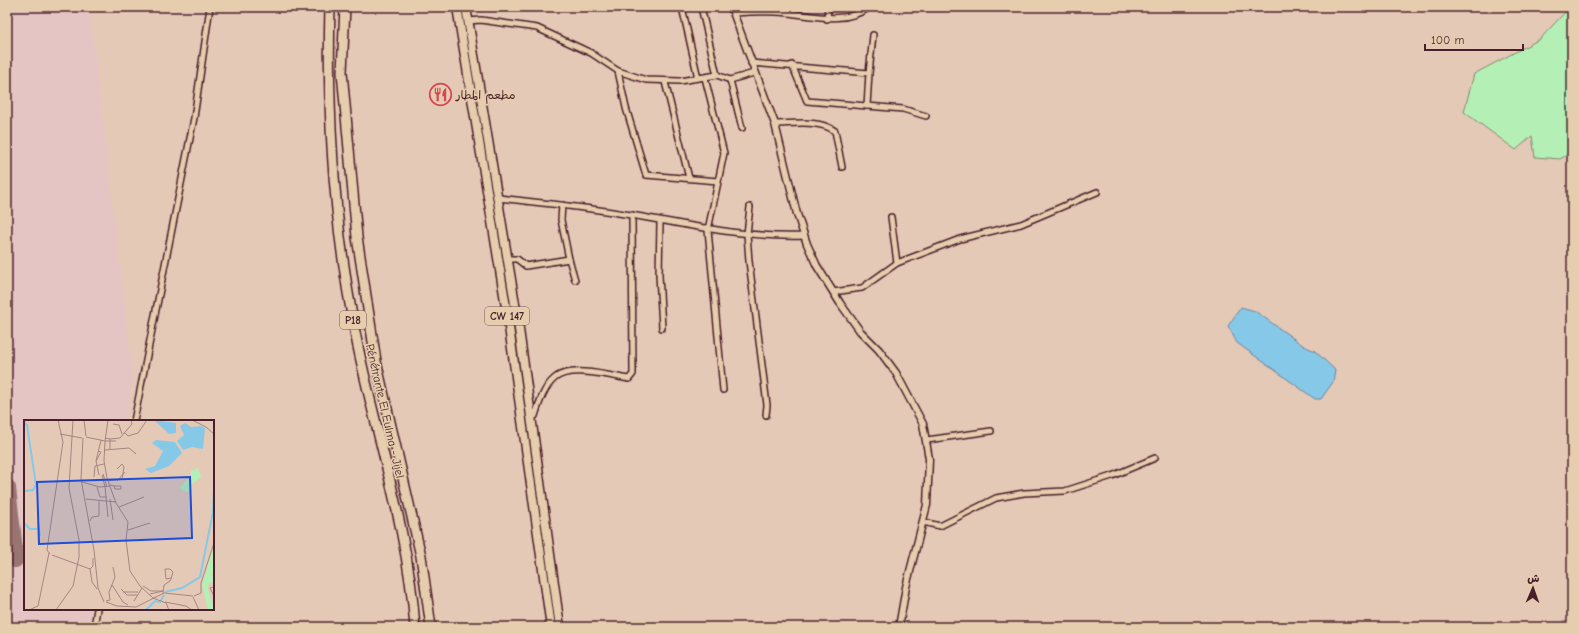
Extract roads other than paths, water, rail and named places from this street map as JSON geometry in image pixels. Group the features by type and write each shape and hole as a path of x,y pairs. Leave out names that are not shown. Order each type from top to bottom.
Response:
{"highway":[{"name":"Pénétrante El Eulma - Jijel","path":"330,7 328,74 340,236 354,327 407,559 415,627"},
{"name":"Pénétrante El Eulma - Jijel","path":"345,7 342,72 357,237 376,361 421,556 431,627"},
{"name":"CW 147","path":"457,7 506,306 551,627"},
{"name":"CW 147","path":"466,7 508,259 560,627"}],"street":[{"path":"134,420 194,118 210,7"},
{"path":"682,7 698,78"},
{"path":"701,7 717,75"},
{"path":"827,19 828,7"},
{"path":"870,7 862,13 827,19 777,12 732,10 754,73 775,124 804,236 817,266 860,331 879,350 896,373 923,424 927,440 929,459 928,490 923,522 906,587 899,627"},
{"path":"468,21 481,20 537,28 592,53 618,71 646,80 665,82 706,78 717,75 730,80 754,73"},
{"path":"868,106 869,73 873,35"},
{"path":"751,63 792,65 869,73"},
{"path":"792,65 806,101 903,109 926,116"},
{"path":"618,71 626,108 646,175 718,181"},
{"path":"706,78 724,153 708,230 723,390"},
{"path":"730,80 742,128"},
{"path":"665,82 689,178"},
{"path":"775,124 821,124 829,126 834,131 842,167"},
{"path":"833,292 862,288 897,262 960,239 1021,224 1097,192"},
{"path":"498,198 632,215 660,222 708,230 747,234 804,236"},
{"path":"562,205 561,220 575,280"},
{"path":"750,207 747,234 766,397 766,415"},
{"path":"531,418 535,416 544,392 556,377 568,373 590,372 628,379 633,374 632,215"},
{"path":"891,217 897,262"},
{"path":"660,222 659,275 662,328"},
{"path":"508,259 517,259 526,266 569,259"},
{"path":"927,440 991,431"},
{"path":"923,522 940,526 1002,496 1065,491 1112,476 1155,458"},
{"path":"94,627 97,610"}],"water":[{"path":"1241,307 1255,311 1304,346 1315,351 1335,370 1333,382 1321,399 1315,399 1237,343 1228,326"},
{"path":"1110,623 1135,624 1139,627 1106,627"}],"place":[{"name":"مطعم المطار","path":"441,95"}]}
